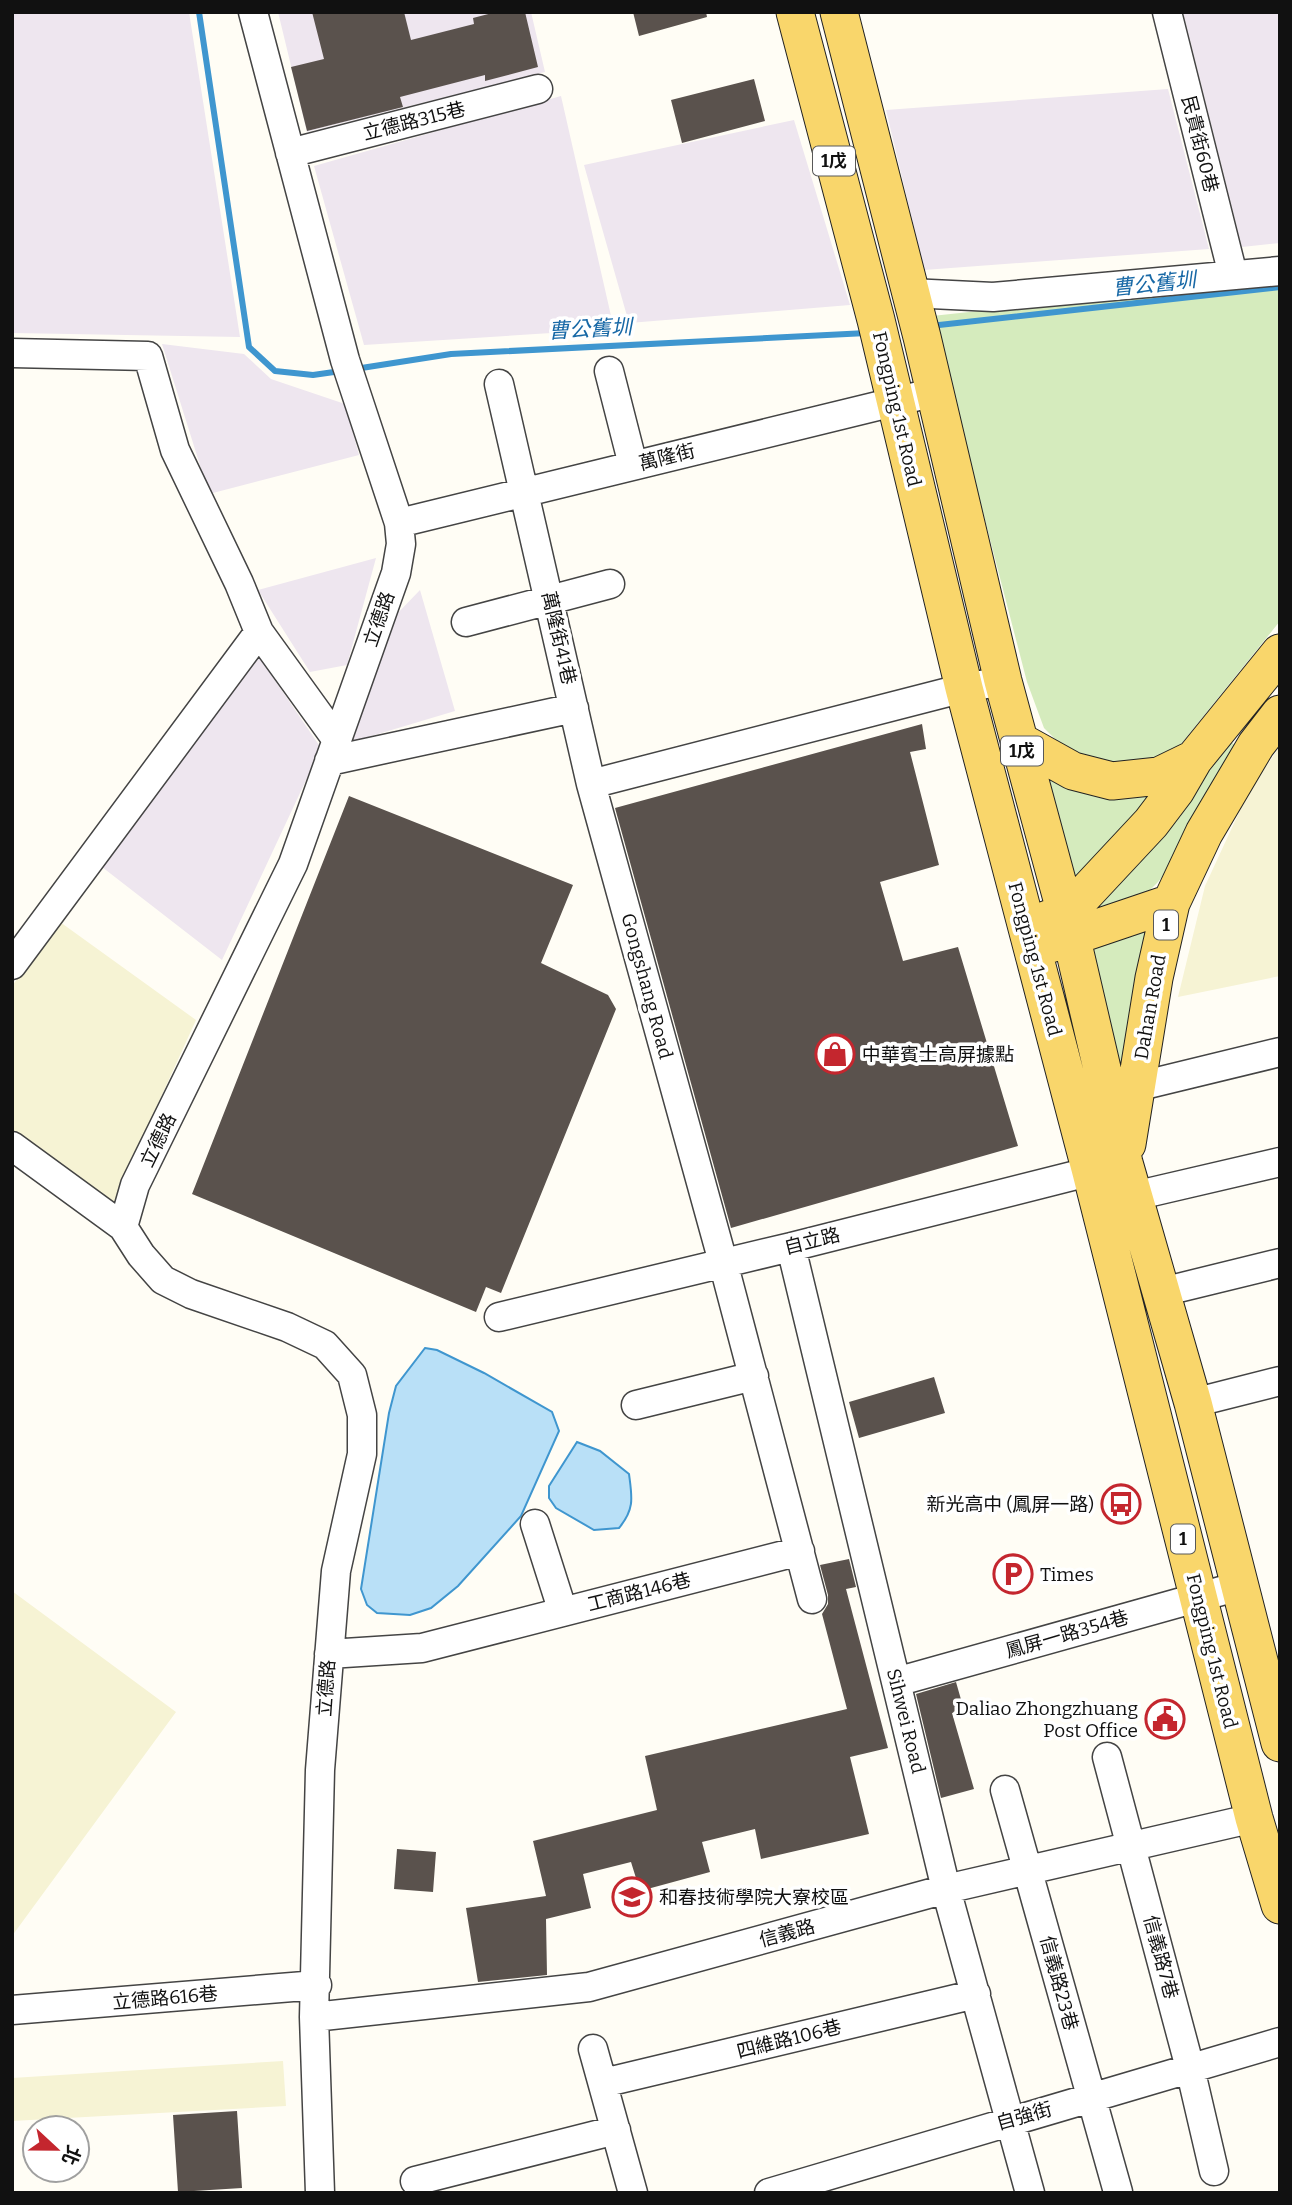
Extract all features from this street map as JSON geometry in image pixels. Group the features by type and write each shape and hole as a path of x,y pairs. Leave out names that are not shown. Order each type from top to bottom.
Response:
{"main road":[{"name":"Fongping 1st Road","path":"795,12 883,347 964,688 1030,938 1116,1177 1161,1292 1193,1403 1280,1743"},
{"name":"Fongping 1st Road","path":"839,12 922,337 1003,681 1068,926 1198,1597 1254,1818 1280,1905"},
{"path":"1068,926 1176,790 1194,759 1280,653"},
{"name":"Dahan Road","path":"1116,1177 1171,903 1204,833 1256,745 1280,714"},
{"path":"1019,741 1073,771 1112,780 1159,776 1194,759"},
{"path":"1030,938 1068,926 1171,903"}],"street":[{"name":"立德路","path":"253,12 349,371 399,523 401,544 396,573 293,864 135,1185 123,1227 141,1255 163,1280 191,1294 288,1326 325,1345 352,1375 362,1415 362,1454 336,1571 320,1770 317,1985 314,2017 320,2193"},
{"name":"民貴街60巷","path":"1167,12 1233,275"},
{"name":"立德路315巷","path":"290,153 538,89"},
{"path":"912,298 993,298 1280,271"},
{"path":"12,353 148,356 175,450 239,583 259,632 333,750 574,708"},
{"path":"609,371 633,465"},
{"name":"萬隆街41巷","path":"499,384 592,783"},
{"name":"萬隆街","path":"399,523 935,391"},
{"path":"466,622 610,584"},
{"path":"12,965 259,632"},
{"path":"592,783 964,688 1003,681"},
{"name":"Gongshang Road","path":"592,783 812,1599"},
{"path":"1136,1087 1280,1052"},
{"path":"12,1146 123,1227"},
{"name":"自立路","path":"499,1317 723,1262 1116,1177 1280,1163"},
{"name":"Sihwei Road","path":"791,1247 946,1889 1030,2193"},
{"path":"1161,1292 1280,1264"},
{"path":"636,1405 754,1376"},
{"path":"1193,1403 1280,1381"},
{"path":"535,1524 562,1612"},
{"name":"工商路146巷","path":"329,1654 422,1648 800,1551"},
{"name":"鳳屏一路354巷","path":"896,1682 1239,1586"},
{"name":"信義路7巷","path":"1107,1758 1190,2068 1214,2171"},
{"name":"信義路23巷","path":"1005,1790 1118,2192"},
{"name":"信義路","path":"314,2017 589,1987 946,1889 1254,1818"},
{"name":"立德路616巷","path":"12,2010 317,1985"},
{"name":"四維路106巷","path":"603,2083 976,1994"},
{"name":"自強街","path":"769,2193 1280,2042"},
{"path":"593,2049 633,2193"},
{"path":"415,2181 616,2130"}],"shaded area":[{"path":"12,12 189,12 240,337 12,333"},
{"path":"278,12 531,12 545,72 307,132"},
{"path":"1183,12 1280,12 1280,243 1242,247"},
{"path":"1168,89 1209,249 924,270 886,110"},
{"path":"561,96 614,329 364,345 314,166"},
{"path":"794,120 850,305 629,323 584,165"},
{"path":"162,344 244,354 271,379 345,404 359,455 209,494"},
{"path":"376,558 347,665 310,672 258,590"},
{"path":"420,590 455,711 348,743 394,617"},
{"path":"257,654 321,748 222,960 102,867"},
{"path":"1280,746 1280,976 1178,997 1205,886 1248,793"},
{"path":"60,922 196,1020 141,1141 118,1208 12,1136 12,986"},
{"path":"12,1591 176,1712 12,1936"},
{"path":"283,2061 286,2106 91,2117 91,2114 21,2114 21,2121 12,2121 12,2078"}],"green space":[{"path":"1280,279 1280,621 1181,744 1155,761 1118,768 1083,760 1060,744 1044,728 1027,682 932,316"},
{"path":"1228,740 1238,747 1170,867 1145,895 1079,927"},
{"path":"1034,760 1166,784 1069,887"},
{"path":"1154,923 1122,1079 1091,943"}],"water":[{"path":"425,1348 437,1350 484,1373 552,1412 559,1431 521,1516 458,1586 431,1608 410,1615 377,1613 367,1605 361,1589 389,1413 396,1386"},
{"path":"577,1442 600,1451 629,1474 630,1509 619,1528 594,1530 556,1508 549,1498 549,1486"}],"building":[{"path":"312,12 404,12 411,40 474,24 473,18 496,12 525,12 538,67 485,81 485,75 400,97 403,107 307,131 291,67 324,59"},
{"path":"633,12 706,12 707,17 639,36"},
{"path":"754,79 765,121 682,143 671,100"},
{"name":"中華賓士高屏據點","path":"922,724 926,749 910,752 939,865 880,882 903,961 958,947 1018,1146 731,1228 615,808"},
{"path":"349,796 573,885 541,963 608,995 616,1009 501,1293 486,1287 476,1312 192,1194"},
{"path":"934,1377 945,1413 859,1438 849,1402"},
{"path":"849,1559 856,1587 846,1589 888,1748 850,1757 869,1834 761,1859 755,1829 702,1842 710,1872 640,1891 631,1862 583,1874 591,1908 546,1919 547,1975 478,1982 466,1908 546,1896 533,1841 657,1810 645,1756 847,1709 822,1614 828,1604 828,1595 820,1565"},
{"path":"956,1682 964,1710 952,1713 974,1789 941,1798 916,1694"},
{"path":"397,1849 436,1852 433,1892 394,1889"},
{"path":"237,2111 242,2188 178,2192 173,2115"}],"waterway":[{"name":"曹公舊圳","path":"199,12 249,347 275,371 313,375 341,371"},
{"name":"曹公舊圳","path":"930,326 1280,287"},
{"name":"曹公舊圳","path":"355,369 451,354 867,333"}],"place":[{"name":"中華賓士高屏據點","path":"835,1054"},
{"name":"新光高中 (鳳屏一路)","path":"1121,1504"},
{"name":"Times","path":"1013,1574"},
{"name":"Daliao Zhongzhuang Post Office","path":"1165,1719"},
{"name":"和春技術學院大寮校區","path":"632,1897"}]}
